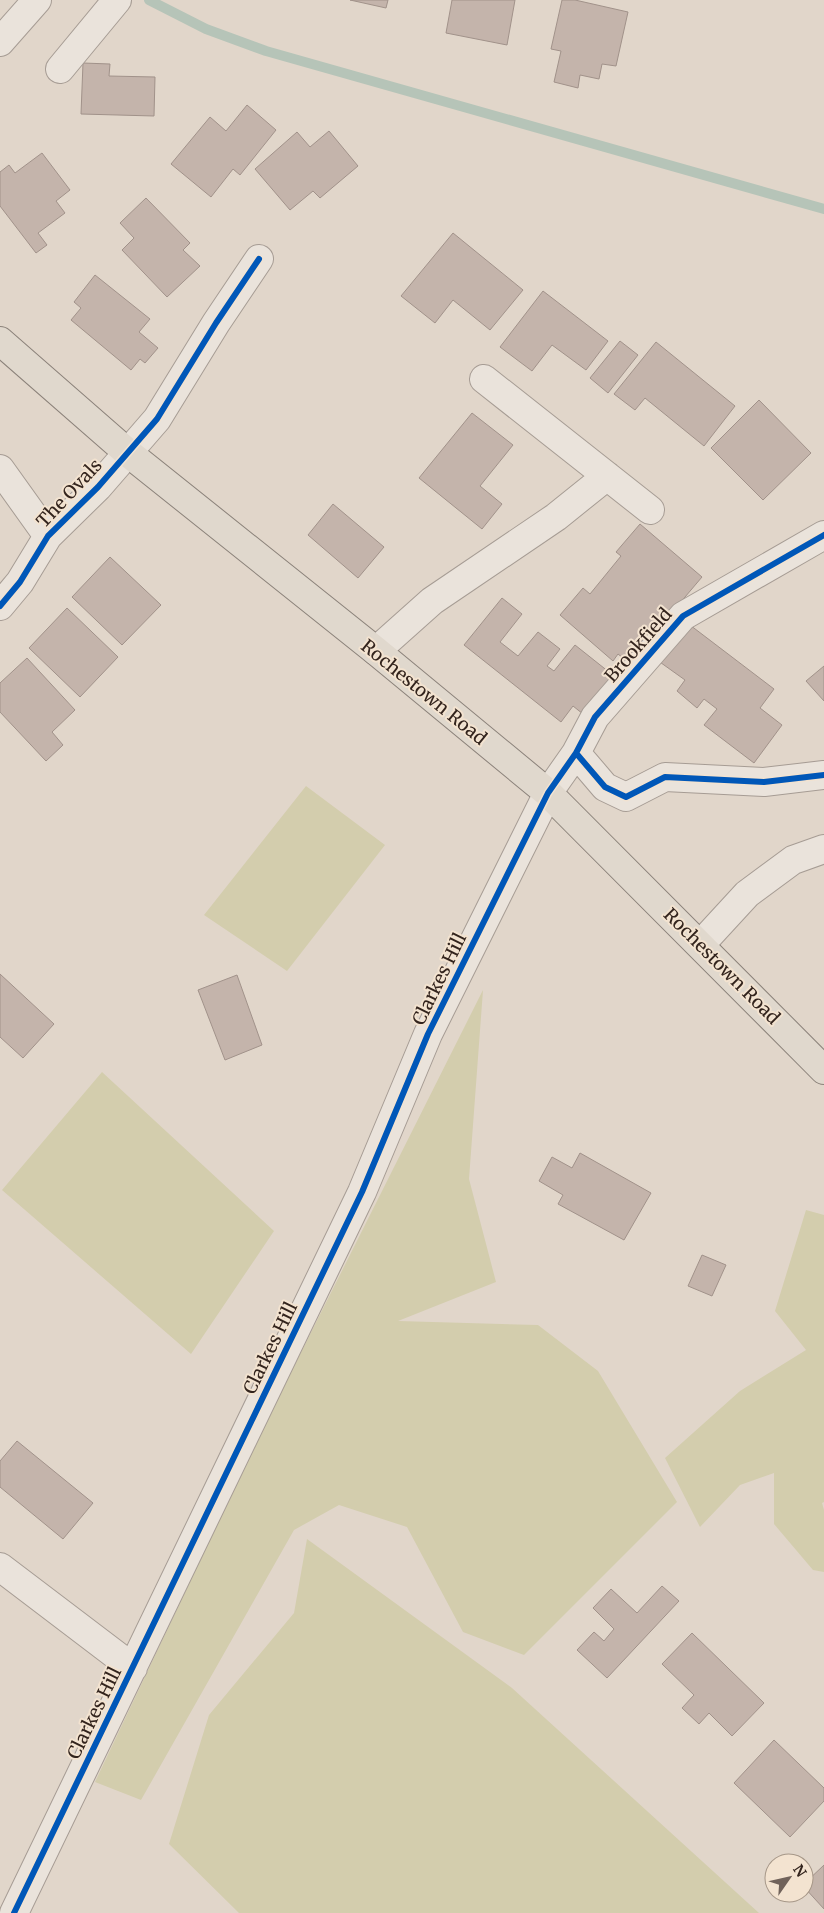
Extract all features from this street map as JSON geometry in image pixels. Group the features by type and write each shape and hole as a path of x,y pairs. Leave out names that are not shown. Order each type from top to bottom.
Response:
{"main road":[{"name":"Rochestown Road","path":"0,341 127,452 548,793 824,1070"}],"street":[{"path":"0,42 37,0"},
{"path":"60,69 117,0"},
{"name":"The Ovals","path":"0,606 20,582 48,536 98,487 157,419 216,323 259,258"},
{"path":"484,379 650,510"},
{"name":"The Ovals","path":"0,469 48,536"},
{"path":"376,652 432,601 556,517 606,476"},
{"name":"Brookfield","path":"548,793 576,754 596,717 683,616 824,535"},
{"path":"576,754 605,787 626,797 666,777 764,782 824,776"},
{"name":"Clarkes Hill","path":"14,1913 362,1192 428,1034 548,793"},
{"path":"700,944 747,894 793,860 824,849"},
{"path":"0,1567 133,1668"}],"shaded area":[{"path":"306,786 385,845 287,971 204,915"},
{"path":"483,990 469,1179 496,1282 398,1321 538,1325 598,1371 677,1502 524,1655 463,1632 407,1527 339,1505 294,1530 141,1800 95,1782 262,1430"},
{"path":"102,1072 274,1231 191,1354 2,1190"},
{"path":"806,1210 824,1215 824,1502 822,1503 824,1510 824,1572 813,1570 774,1524 774,1473 740,1485 700,1527 665,1458 740,1391 806,1350 775,1311"},
{"path":"307,1539 512,1688 759,1913 239,1913 169,1844 209,1715 294,1613"}],"building":[{"path":"350,0 388,0 386,8"},
{"path":"452,0 515,0 507,45 446,33"},
{"path":"562,0 575,0 628,12 616,66 602,64 599,79 580,75 578,88 554,82 561,51 551,49"},
{"path":"83,63 110,64 109,76 155,77 154,116 81,114"},
{"path":"247,105 276,130 240,175 233,169 211,197 171,164 210,117 226,131"},
{"path":"329,131 358,166 320,198 313,191 290,210 255,169 297,132 310,147"},
{"path":"42,153 70,190 56,201 65,213 38,233 47,245 36,253 0,206 0,172 9,165 15,173"},
{"path":"146,198 190,243 183,250 200,266 167,297 122,250 134,238 120,223"},
{"path":"453,233 523,290 490,330 453,300 435,323 401,296"},
{"path":"95,275 150,319 139,332 158,348 145,363 140,359 131,370 71,320 81,308 74,302"},
{"path":"543,291 608,341 586,370 552,345 532,371 500,347"},
{"path":"620,341 638,355 608,393 590,378"},
{"path":"656,342 735,406 704,446 645,398 635,410 614,394"},
{"path":"759,400 811,453 763,500 711,448"},
{"path":"472,413 513,445 480,486 502,504 482,529 419,478"},
{"path":"333,504 384,547 358,578 308,535"},
{"path":"640,524 702,577 629,663 618,654 613,661 560,615 583,588 590,594 621,556 616,552"},
{"path":"110,557 161,605 122,645 72,597"},
{"path":"502,598 522,614 500,642 518,656 538,632 560,649 547,666 554,671 575,645 614,676 583,714 573,706 561,722 464,645"},
{"path":"67,608 118,657 80,697 29,648"},
{"path":"686,622 774,689 760,708 782,725 754,763 704,725 717,709 704,699 697,708 677,691 685,680 657,660"},
{"path":"27,658 75,710 52,732 63,745 46,761 0,712 0,683"},
{"path":"824,666 824,701 806,681"},
{"path":"0,974 54,1024 23,1058 0,1037"},
{"path":"237,975 262,1045 225,1060 198,990"},
{"path":"580,1153 651,1193 624,1240 558,1204 563,1195 539,1181 552,1157 572,1168"},
{"path":"702,1255 726,1265 712,1296 688,1286"},
{"path":"17,1441 93,1503 63,1539 0,1487 0,1461"},
{"path":"662,1586 679,1601 607,1678 577,1650 594,1632 604,1641 614,1629 593,1608 611,1589 637,1613"},
{"path":"692,1633 764,1703 732,1736 709,1713 699,1724 682,1708 694,1695 662,1664"},
{"path":"774,1740 824,1788 824,1801 790,1837 734,1783"},
{"path":"824,1865 824,1909 814,1898 814,1874"}],"waterway":[{"path":"149,0 206,29 266,51 824,209"}],"cycle path":[{"path":"0,606 20,582 48,536 98,487 157,419 216,323 259,259"},
{"path":"576,753 595,717 683,616 824,535"},
{"path":"14,1913 362,1192 428,1034 548,793 576,753 605,787 626,797 665,777 764,782 824,775"}]}
